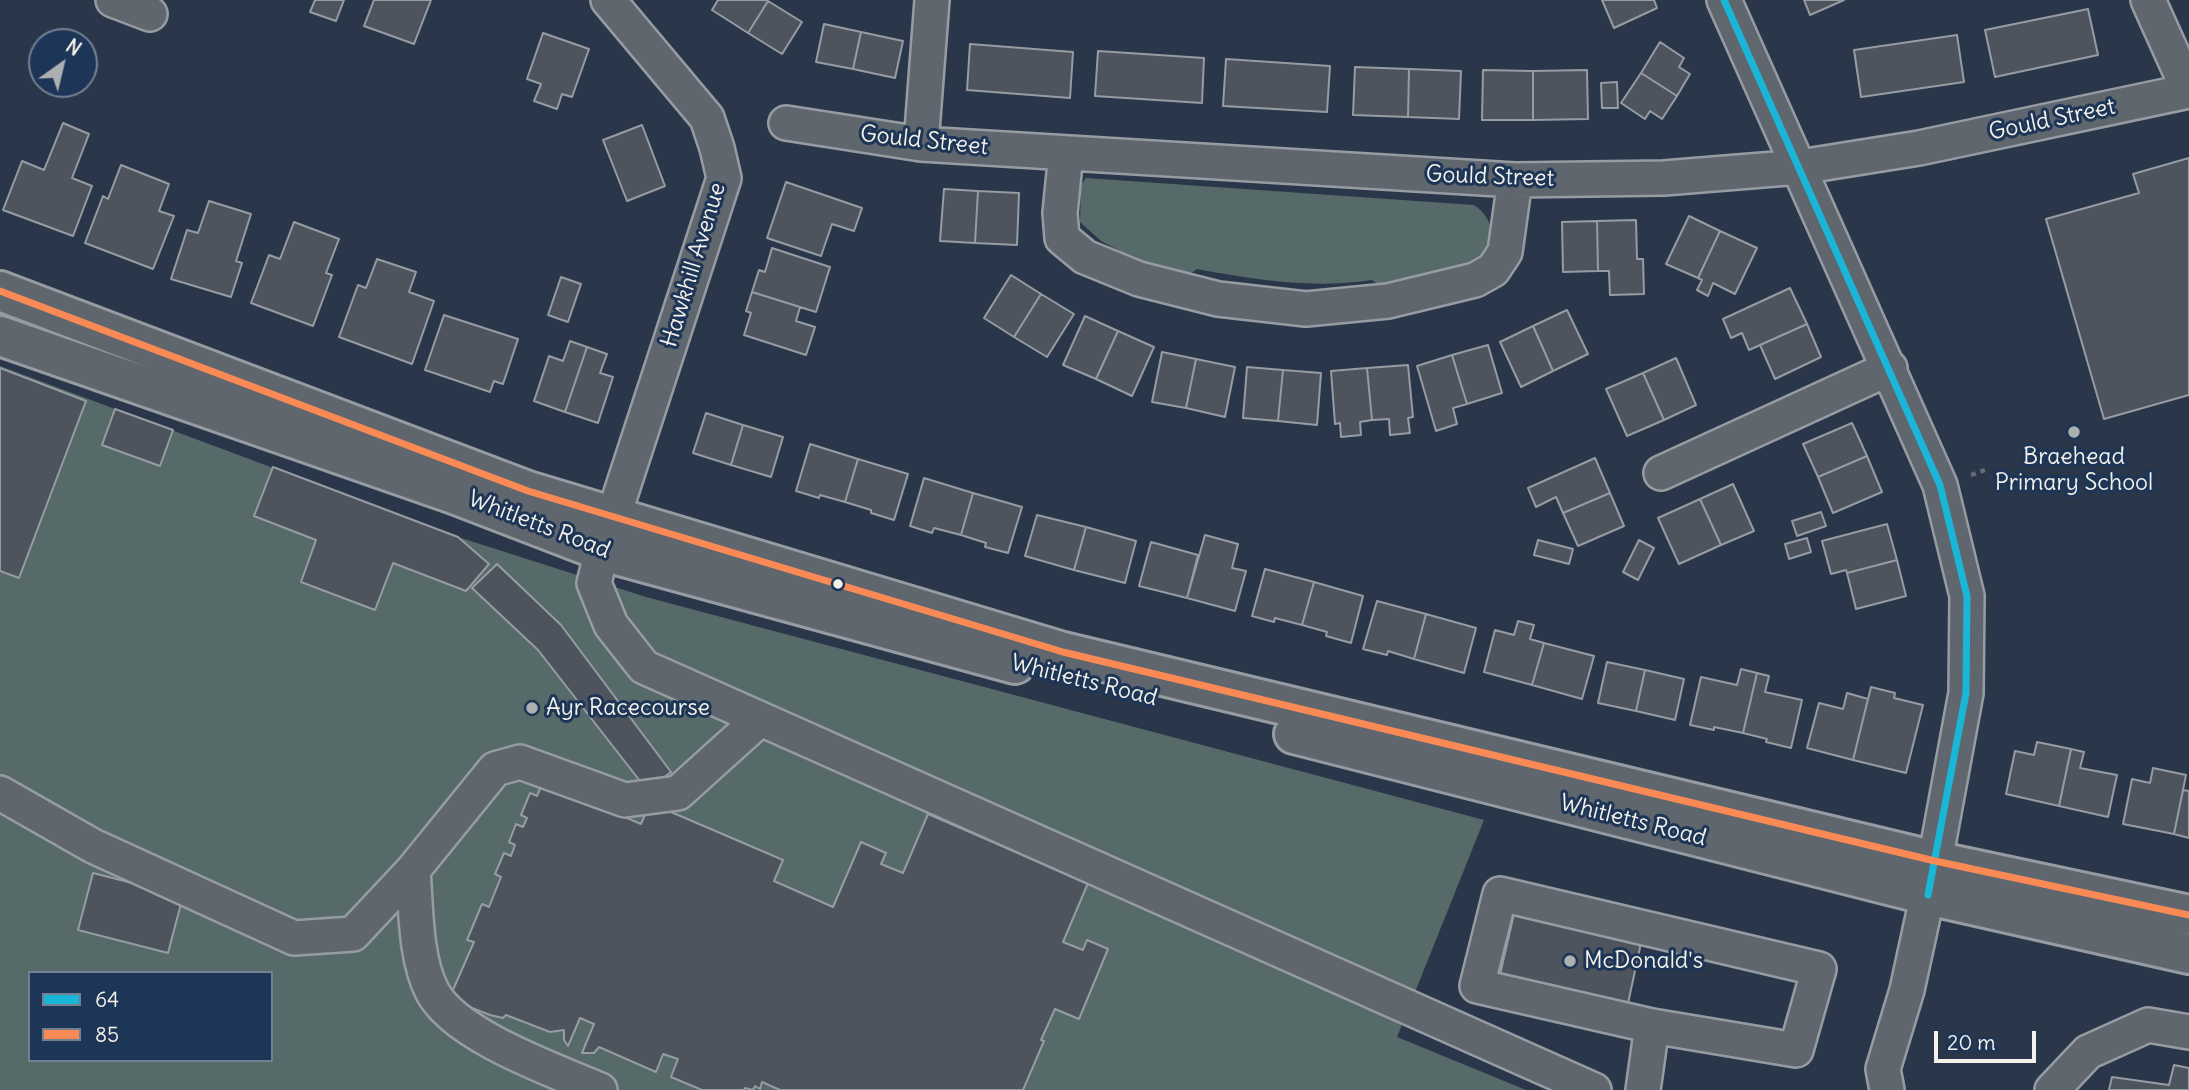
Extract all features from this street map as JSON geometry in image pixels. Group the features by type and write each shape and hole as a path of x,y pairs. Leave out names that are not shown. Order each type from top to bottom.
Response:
{"main road":[{"name":"Whitletts Road","path":"0,290 528,491 608,535"},
{"name":"Whitletts Road","path":"0,336 454,494 608,535 941,645 1932,878 2189,954"},
{"name":"Whitletts Road","path":"1932,878 2189,915"}],"street":[{"path":"113,0 150,14"},
{"name":"Hawkhill Avenue","path":"608,0 707,118 724,178 594,583 611,625 644,667 1594,1090"},
{"path":"921,144 932,0"},
{"path":"1724,0 1940,485 1967,596 1966,693 1908,990 1883,1069 1887,1090"},
{"path":"2148,0 2189,91"},
{"name":"Gould Street","path":"786,123 921,144 1515,180 1664,178 1800,167 1919,148 2189,91"},
{"path":"1066,153 1059,213 1062,238 1085,257 1139,279 1218,299 1306,309 1388,301 1475,281 1493,270 1505,252 1515,180"},
{"path":"1661,473 1889,368"},
{"path":"0,793 93,846 294,938 354,934 413,870 495,769 520,762 625,800 678,793 760,719"},
{"path":"413,870 422,955 431,989 439,1002 458,1020 480,1034 600,1090"},
{"path":"1500,894 1819,969 1796,1050 1652,1026 1477,986 1500,894"},
{"path":"2052,1090 2088,1052 2148,1025 2189,1031"},
{"path":"1643,1090 1652,1026"}],"green space":[{"path":"1086,178 1474,205 1487,218 1491,240 1480,264 1386,290 1372,280 1306,283 1262,280 1197,269 1185,278 1133,258 1101,241 1080,222 1081,185"},
{"name":"Ayr Racecourse","path":"0,366 458,537 646,597 1484,820 1397,1037 1526,1090 0,1090"}],"building":[{"path":"315,0 344,0 336,21 310,12"},
{"path":"374,0 431,0 414,44 364,26"},
{"path":"718,0 768,1 748,33 712,10"},
{"path":"1602,0 1654,0 1657,8 1614,28"},
{"path":"1804,0 1844,0 1810,15"},
{"path":"768,1 802,22 782,54 748,33"},
{"path":"2088,9 2098,55 1995,77 1985,30"},
{"path":"824,24 861,32 853,69 816,62"},
{"path":"861,32 903,41 895,78 853,69"},
{"path":"543,33 589,49 572,97 562,94 557,109 534,101 541,84 527,79"},
{"path":"1957,35 1964,82 1861,97 1854,50"},
{"path":"1660,42 1684,58 1679,67 1690,74 1677,96 1641,73"},
{"path":"970,44 1073,52 1070,98 967,90"},
{"path":"1098,51 1204,58 1202,103 1095,96"},
{"path":"1226,59 1330,66 1327,112 1223,106"},
{"path":"1355,67 1409,69 1408,117 1353,115"},
{"path":"1409,69 1461,71 1459,119 1408,117"},
{"path":"1483,70 1533,71 1533,120 1482,120"},
{"path":"1587,70 1588,119 1533,120 1533,71"},
{"path":"1641,73 1677,96 1662,119 1650,111 1645,119 1621,103"},
{"path":"1617,82 1618,108 1602,108 1601,83"},
{"path":"63,123 89,134 72,178 92,186 73,236 3,210 22,161 44,170"},
{"path":"642,125 665,186 627,201 603,140"},
{"path":"2189,158 2189,395 2104,419 2046,219 2139,193 2133,174"},
{"path":"121,165 169,184 159,211 174,216 153,269 85,243 103,196 108,199"},
{"path":"786,182 862,208 854,231 832,224 821,256 767,238"},
{"path":"944,189 978,191 975,243 940,241"},
{"path":"978,191 1019,193 1017,245 975,243"},
{"path":"209,201 251,214 236,261 242,263 231,297 171,279 187,230 198,233"},
{"path":"1689,216 1720,231 1698,278 1666,264"},
{"path":"1636,220 1637,259 1643,259 1644,294 1610,295 1609,271 1598,271 1597,221"},
{"path":"1597,221 1598,271 1563,272 1562,222"},
{"path":"294,222 339,239 326,273 332,275 313,326 251,303 269,255 280,259"},
{"path":"1720,231 1757,248 1735,294 1713,283 1708,296 1697,290 1702,280 1698,278"},
{"path":"772,248 830,267 816,312 752,292 759,270 765,272"},
{"path":"377,259 416,272 409,292 434,301 412,364 339,337 358,285 366,288"},
{"path":"1011,275 1041,294 1014,337 984,318"},
{"path":"561,277 581,284 568,322 548,315"},
{"path":"1790,288 1807,324 1749,350 1742,333 1731,338 1723,319"},
{"path":"752,292 800,307 796,321 815,327 806,355 744,335 751,313 746,311"},
{"path":"1041,294 1074,314 1047,357 1014,337"},
{"path":"1567,310 1588,354 1553,371 1533,326"},
{"path":"444,315 518,339 503,384 494,381 490,392 425,370"},
{"path":"1085,316 1118,331 1096,379 1063,365"},
{"path":"1807,324 1821,357 1775,379 1760,345"},
{"path":"1533,326 1553,371 1521,387 1500,342"},
{"path":"1118,331 1154,347 1132,396 1096,379"},
{"path":"570,341 587,347 565,412 534,401 549,356 563,361"},
{"path":"1488,345 1502,393 1467,404 1452,355"},
{"path":"587,347 607,354 600,373 613,377 598,423 565,412"},
{"path":"1162,352 1196,359 1186,408 1152,402"},
{"path":"1452,355 1467,404 1453,408 1457,424 1436,431 1417,366"},
{"path":"1676,358 1696,405 1664,420 1643,373"},
{"path":"1196,359 1235,367 1225,417 1186,408"},
{"path":"1408,365 1413,417 1408,418 1410,433 1390,435 1389,419 1372,420 1367,368"},
{"path":"1247,367 1283,370 1278,421 1243,418"},
{"path":"0,368 86,401 19,578 0,571"},
{"path":"1367,368 1372,420 1360,422 1361,435 1341,437 1340,423 1335,424 1331,371"},
{"path":"1283,370 1321,373 1317,425 1278,421"},
{"path":"1643,373 1664,420 1627,436 1606,389"},
{"path":"115,409 173,430 160,466 102,445"},
{"path":"706,413 743,425 731,465 693,453"},
{"path":"1852,423 1867,456 1818,477 1803,444"},
{"path":"743,425 783,437 771,477 731,465"},
{"path":"810,444 858,459 845,502 796,491"},
{"path":"1867,456 1882,492 1833,513 1818,477"},
{"path":"1595,458 1610,493 1563,513 1556,497 1536,507 1528,488"},
{"path":"858,459 908,474 894,520 845,502"},
{"path":"273,467 458,537 489,564 466,591 393,563 375,610 301,582 316,540 254,516"},
{"path":"924,478 973,493 961,535 934,528 932,533 910,526"},
{"path":"1733,484 1754,531 1721,545 1700,499"},
{"path":"973,493 1022,507 1008,553 985,547 986,543 961,535"},
{"path":"1610,493 1624,526 1578,546 1563,513"},
{"path":"1700,499 1721,545 1679,564 1658,518"},
{"path":"1821,512 1826,526 1797,536 1792,521"},
{"path":"1037,515 1086,527 1074,570 1025,556"},
{"path":"1887,524 1897,560 1847,573 1846,570 1831,574 1822,541"},
{"path":"1086,527 1136,541 1125,583 1074,570"},
{"path":"1205,535 1238,544 1232,568 1246,571 1235,611 1187,598"},
{"path":"1807,538 1811,552 1789,559 1785,544"},
{"path":"1538,540 1573,549 1569,564 1534,555"},
{"path":"1639,540 1654,548 1638,580 1623,572"},
{"path":"1151,542 1198,555 1187,598 1139,586"},
{"path":"1897,560 1906,596 1856,609 1847,573"},
{"path":"497,564 561,625 671,772 647,790 538,650 472,588"},
{"path":"1265,569 1314,582 1302,625 1275,618 1274,622 1252,616"},
{"path":"1314,582 1363,596 1351,643 1302,625"},
{"path":"1377,601 1426,614 1414,659 1388,651 1387,655 1363,649"},
{"path":"1426,614 1476,628 1464,673 1414,659"},
{"path":"1518,621 1534,625 1530,639 1544,643 1532,685 1484,672 1495,630 1514,635"},
{"path":"1544,643 1594,656 1582,699 1532,685"},
{"path":"1607,662 1645,670 1636,711 1598,703"},
{"path":"1741,669 1757,673 1743,733 1690,725 1701,677 1737,685"},
{"path":"1645,670 1684,679 1675,720 1636,711"},
{"path":"1757,673 1769,676 1765,692 1802,700 1791,748 1743,733"},
{"path":"1871,687 1895,693 1894,698 1923,705 1906,773 1853,760"},
{"path":"1847,693 1868,699 1853,760 1807,748 1819,703 1843,709"},
{"path":"2037,742 2071,749 2059,806 2006,794 2015,751 2034,755"},
{"path":"2071,749 2084,752 2080,768 2117,775 2108,817 2059,806"},
{"path":"2153,768 2186,775 2174,834 2123,824 2132,779 2150,783"},
{"path":"543,782 641,824 650,803 783,860 774,881 833,907 861,842 886,853 881,864 903,873 928,814 1088,883 1063,942 1083,950 1087,940 1108,949 1079,1019 1055,1009 1023,1090 780,1090 762,1082 760,1089 755,1086 753,1090 702,1090 671,1077 678,1059 663,1054 656,1072 599,1047 594,1053 582,1053 594,1024 580,1018 568,1046 564,1040 564,1030 550,1032 506,1015 503,1018 490,1015 449,999 474,942 467,940 482,904 489,907 501,877 495,874 504,853 511,856 515,845 509,842 516,824 523,827 527,818 521,815 530,793 537,796"},
{"path":"2183,790 2189,791 2189,838 2174,834"},
{"path":"93,873 183,896 168,953 78,930"},
{"name":"McDonald's","path":"1514,914 1641,943 1627,1008 1499,979"},
{"path":"2174,1065 2189,1068 2189,1090 2109,1090 2112,1077 2169,1085"}],"transit line":[{"name":"64","path":"1724,0 1940,485 1967,596 1966,693 1928,895"},
{"name":"85","path":"0,291 528,491 1063,652 1935,861 2189,915"}],"place":[{"name":"Braehead Primary School","path":"2074,432"},
{"name":"Ayr Racecourse","path":"532,708"},
{"name":"McDonald's","path":"1570,961"}]}
